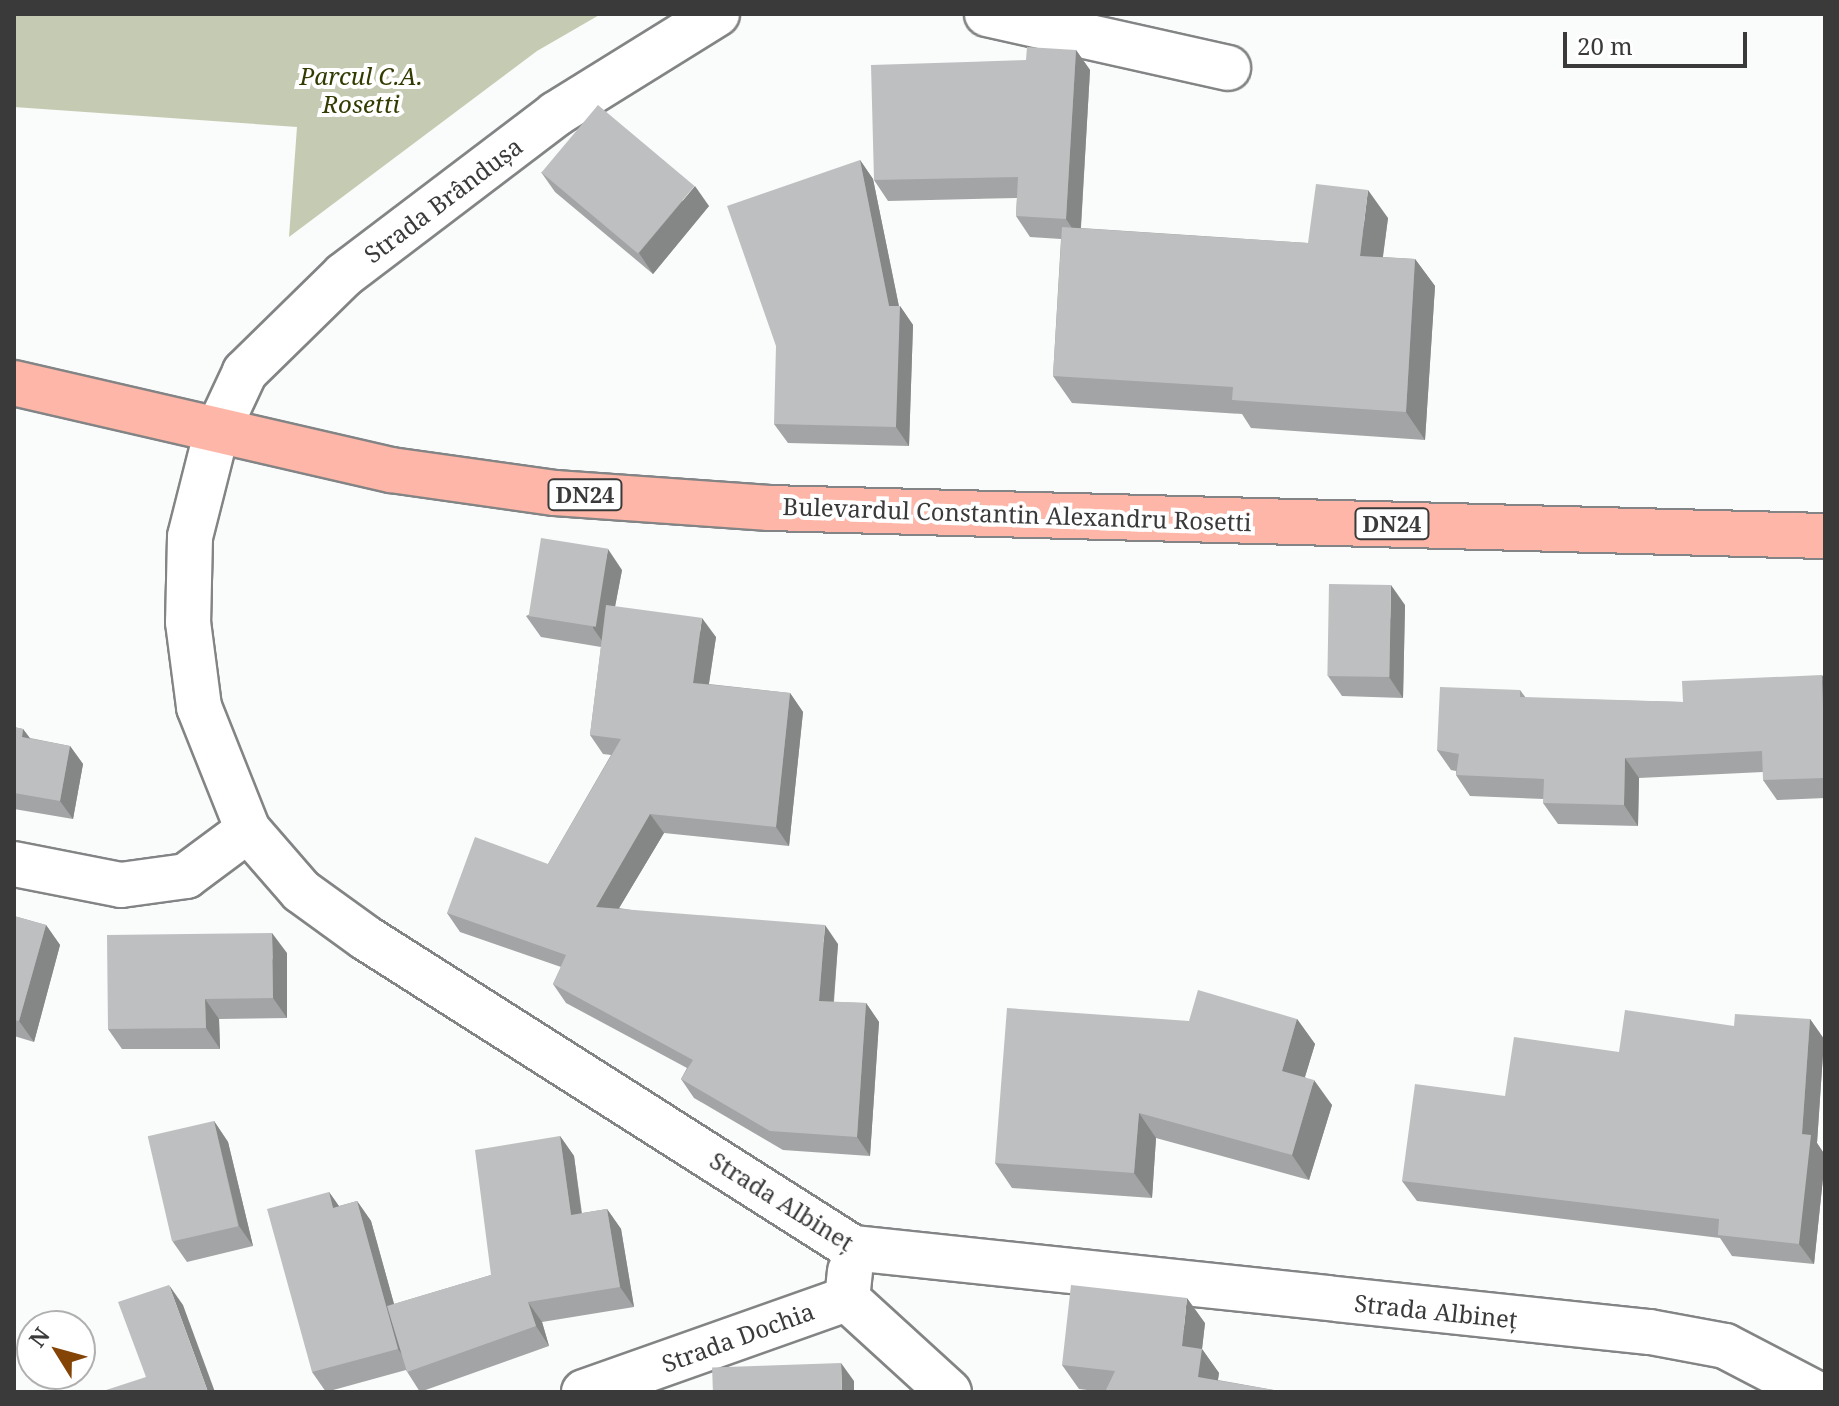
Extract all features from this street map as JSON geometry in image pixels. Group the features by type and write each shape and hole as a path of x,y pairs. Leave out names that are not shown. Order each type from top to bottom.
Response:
{"main road":[{"name":"DN24","path":"14,383 216,434"},
{"name":"Bulevardul Constantin Alexandru Rosetti","path":"216,434 540,491 769,508 1825,536"}],"street":[{"name":"Strada Brândușa","path":"216,434 245,372 272,338 344,275 556,114 717,14"},
{"path":"987,14 1228,68"},
{"name":"Strada Albineț","path":"216,434 190,537 188,622 199,707 248,830 301,891 366,938 853,1248 1650,1332 1725,1346 1813,1392"},
{"path":"14,864 121,885 186,876 248,830"},
{"path":"853,1248 847,1299 949,1392"},
{"name":"Strada Dochia","path":"584,1392 847,1299"}],"green space":[{"name":"Parcul C.A. Rosetti","path":"14,14 601,14 537,51 289,237 297,127 14,107"}],"building":[{"path":"1027,47 1076,50 1066,219 1016,216 1018,177 874,180 871,65 1026,60"},
{"path":"598,105 695,186 638,253 541,172"},
{"path":"860,160 889,306 900,306 896,427 774,424 776,346 727,206"},
{"path":"1316,184 1368,190 1360,256 1415,259 1406,412 1232,400 1233,387 1053,376 1062,227 1308,243"},
{"path":"541,538 608,549 596,627 529,616"},
{"path":"1329,584 1391,585 1389,677 1327,676"},
{"path":"606,605 702,618 693,683 790,693 776,827 650,814 596,907 825,925 819,1001 866,1003 857,1137 770,1131 681,1079 693,1060 553,984 566,955 447,913 475,837 548,864 621,739 590,735"},
{"path":"1822,675 1825,778 1763,780 1762,751 1625,758 1624,805 1543,803 1544,779 1456,775 1459,754 1437,750 1440,687 1520,690 1520,697 1683,702 1682,681"},
{"path":"14,727 23,729 22,737 70,746 60,801 14,793"},
{"path":"14,916 46,925 19,1021 14,1020"},
{"path":"272,933 273,998 205,999 206,1028 108,1029 107,935"},
{"path":"1198,990 1297,1019 1282,1071 1314,1080 1292,1155 1139,1113 1134,1173 995,1163 1007,1008 1189,1021"},
{"path":"1625,1010 1734,1026 1735,1014 1810,1019 1802,1134 1811,1135 1799,1244 1718,1235 1719,1219 1402,1181 1415,1084 1505,1096 1514,1037 1619,1052"},
{"path":"214,1121 238,1226 172,1242 148,1136"},
{"path":"560,1136 571,1215 607,1209 620,1287 528,1302 536,1326 407,1372 387,1306 491,1275 475,1150"},
{"path":"329,1192 333,1208 357,1201 398,1349 312,1372 267,1209"},
{"path":"169,1285 208,1392 100,1392 146,1377 118,1302"},
{"path":"1071,1285 1187,1298 1182,1346 1202,1349 1198,1377 1285,1392 1105,1392 1115,1371 1062,1365"},
{"path":"841,1363 842,1392 713,1392 712,1368"}]}
